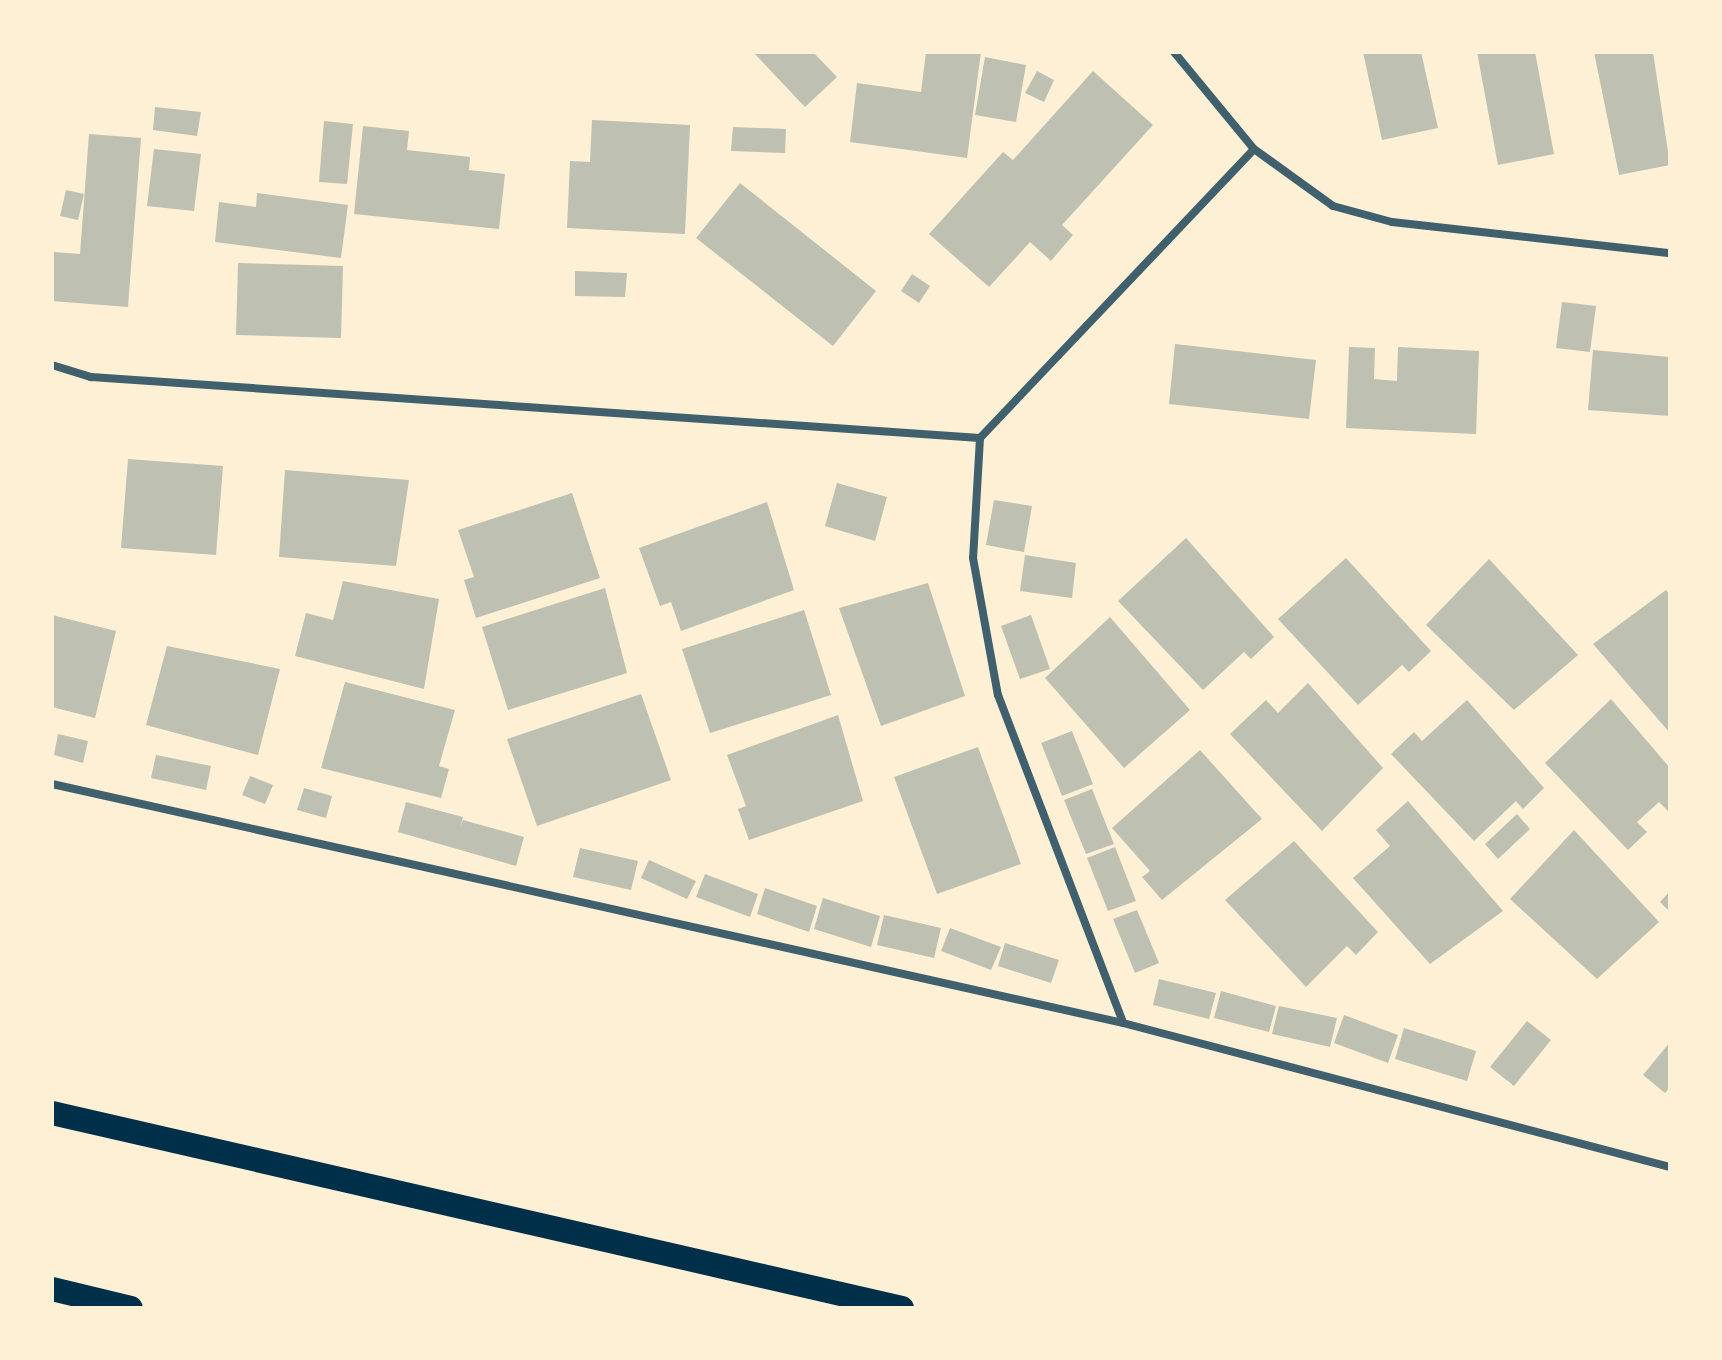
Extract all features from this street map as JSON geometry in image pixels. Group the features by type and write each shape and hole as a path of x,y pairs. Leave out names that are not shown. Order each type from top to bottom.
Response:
{"highway":[{"path":"52,1113 902,1308"},
{"path":"52,1289 131,1308"}],"street":[{"path":"1174,52 1254,149 1304,191 1359,215 1670,253"},
{"path":"1123,1023 998,695 973,558 980,438 1254,149"},
{"path":"52,365 91,377 980,438"},
{"path":"52,784 1123,1023 1670,1167"}],"building":[{"path":"753,52 813,52 837,77 805,107"},
{"path":"926,52 981,52 967,158 850,142 857,83 921,92"},
{"path":"1363,52 1421,52 1438,128 1382,140"},
{"path":"1477,52 1535,52 1554,154 1498,165"},
{"path":"1594,52 1653,52 1670,165 1619,175"},
{"path":"985,57 1026,65 1016,122 975,115"},
{"path":"1037,71 1054,80 1044,102 1025,93"},
{"path":"1093,71 1153,125 1062,225 1073,235 1051,261 1030,242 989,287 929,234 1003,152 1013,160"},
{"path":"155,107 201,112 197,136 153,130"},
{"path":"592,120 690,125 685,234 567,228 570,161 590,162"},
{"path":"324,121 353,124 347,184 319,182"},
{"path":"363,126 409,131 407,150 470,157 469,170 505,174 499,229 354,214"},
{"path":"733,127 786,129 785,153 731,151"},
{"path":"89,134 141,138 128,307 52,301 54,252 80,254"},
{"path":"154,149 201,154 194,211 147,206"},
{"path":"740,183 876,291 833,346 696,238"},
{"path":"66,190 84,194 78,220 60,216"},
{"path":"257,193 348,205 341,258 215,242 219,202 256,207"},
{"path":"238,263 343,266 341,338 236,335"},
{"path":"575,271 627,273 625,297 575,296"},
{"path":"912,274 930,286 919,303 901,291"},
{"path":"1562,302 1596,306 1590,352 1556,348"},
{"path":"1175,344 1316,360 1309,419 1169,404"},
{"path":"1349,347 1375,348 1374,379 1397,381 1398,347 1479,351 1476,434 1346,428"},
{"path":"1593,350 1670,357 1670,416 1588,410"},
{"path":"128,459 223,466 216,555 121,548"},
{"path":"285,470 409,480 396,566 279,557"},
{"path":"837,483 887,497 875,541 825,526"},
{"path":"572,493 600,578 476,618 464,580 474,577 458,530"},
{"path":"994,500 1032,506 1024,552 986,545"},
{"path":"767,502 794,590 681,631 671,602 660,606 639,548"},
{"path":"1186,538 1274,637 1251,659 1244,652 1203,690 1118,601"},
{"path":"1025,555 1076,563 1072,598 1020,591"},
{"path":"1346,558 1431,651 1409,672 1402,665 1358,705 1278,619"},
{"path":"1489,559 1578,655 1514,710 1426,625"},
{"path":"343,581 439,599 424,689 295,656 306,613 333,620"},
{"path":"928,583 965,696 881,726 839,608"},
{"path":"605,588 627,673 508,710 482,627"},
{"path":"1666,590 1670,595 1670,733 1593,644"},
{"path":"804,610 831,695 710,733 682,649"},
{"path":"52,615 116,631 95,718 52,707"},
{"path":"1031,615 1050,669 1020,679 1001,626"},
{"path":"1110,617 1190,710 1124,768 1045,678"},
{"path":"167,646 280,669 258,755 146,725"},
{"path":"345,682 455,710 439,766 449,769 441,798 321,768"},
{"path":"1308,683 1383,768 1322,831 1230,734 1266,700 1278,713"},
{"path":"641,694 671,780 537,826 507,739"},
{"path":"1611,699 1670,768 1670,813 1659,802 1637,822 1647,832 1628,850 1545,763"},
{"path":"1467,700 1544,788 1523,809 1516,801 1474,841 1391,754 1414,732 1422,741"},
{"path":"838,715 863,801 749,840 738,809 746,806 727,755"},
{"path":"1072,731 1093,784 1062,796 1041,743"},
{"path":"58,734 88,741 83,763 54,755"},
{"path":"978,747 1021,864 937,894 894,777"},
{"path":"1200,750 1262,819 1162,900 1142,877 1150,871 1112,828"},
{"path":"156,755 211,766 206,790 151,778"},
{"path":"250,776 273,785 265,804 242,795"},
{"path":"304,788 332,796 326,818 297,810"},
{"path":"1092,789 1114,844 1086,854 1064,800"},
{"path":"1408,801 1503,911 1430,964 1353,878 1390,846 1376,830"},
{"path":"406,802 463,817 460,828 463,820 524,837 516,866 398,832"},
{"path":"1517,814 1530,829 1498,859 1485,844"},
{"path":"1574,830 1659,922 1597,979 1510,899"},
{"path":"1294,841 1378,932 1356,955 1347,946 1306,987 1225,900"},
{"path":"1115,847 1136,901 1108,911 1087,858"},
{"path":"580,848 638,861 631,890 573,877"},
{"path":"649,860 696,881 687,899 641,878"},
{"path":"705,874 758,894 750,917 696,897"},
{"path":"765,888 817,906 809,932 757,914"},
{"path":"1670,891 1670,912 1660,902"},
{"path":"823,898 880,916 871,947 814,929"},
{"path":"1137,910 1159,963 1135,973 1113,919"},
{"path":"884,915 941,928 934,958 877,945"},
{"path":"950,928 1001,947 991,970 941,951"},
{"path":"1005,943 1059,960 1051,983 998,966"},
{"path":"1159,979 1216,993 1209,1019 1153,1005"},
{"path":"1221,991 1276,1006 1269,1032 1214,1018"},
{"path":"1279,1006 1337,1018 1330,1047 1272,1034"},
{"path":"1344,1015 1398,1035 1388,1063 1334,1043"},
{"path":"1527,1021 1551,1040 1514,1086 1490,1067"},
{"path":"1404,1028 1476,1051 1467,1081 1395,1059"},
{"path":"1670,1042 1670,1087 1665,1093 1643,1075"}]}
